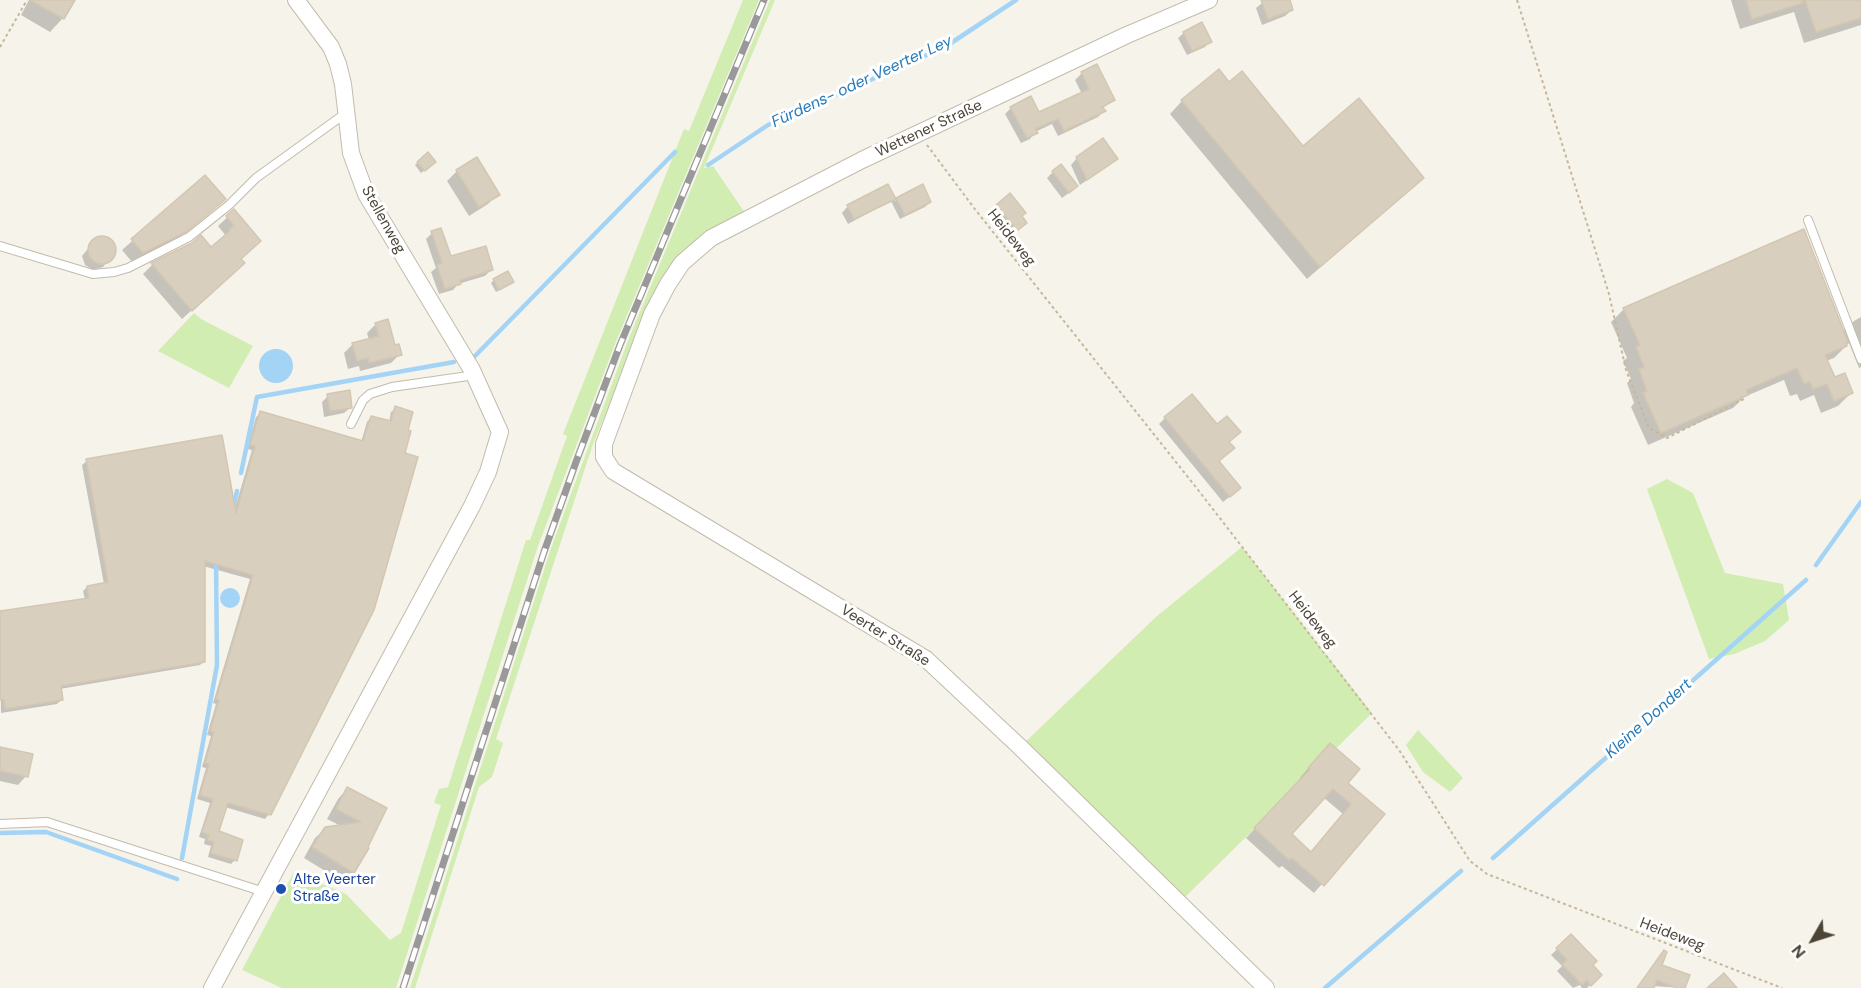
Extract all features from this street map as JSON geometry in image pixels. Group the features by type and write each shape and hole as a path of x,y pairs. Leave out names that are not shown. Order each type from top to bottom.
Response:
{"street":[{"name":"Stellenweg","path":"265,893 472,506 488,472 500,432 475,375 366,194 351,153 343,84 338,64 331,47 296,0"},
{"name":"Wettener Straße","path":"668,284 682,262 711,238 918,133 1127,35 1209,0"},
{"name":"Veerter Straße","path":"668,284 652,314 604,444 604,457 613,471 926,659 1020,747 1266,988"},
{"path":"212,988 265,893"}],"lane":[{"path":"0,246 93,274 114,272 128,267 189,237 229,205 256,178 322,128 346,113"},
{"path":"1808,220 1861,359"},
{"path":"351,424 363,400 370,394 392,387 475,375"},
{"path":"0,824 47,822 265,893"}],"path":[{"path":"0,47 27,0"},
{"path":"1517,0 1609,294 1626,370 1649,428 1667,438 1746,398"},
{"name":"Heideweg","path":"918,133 974,208 1386,732 1470,861 1487,874 1782,988"}],"green space":[{"path":"743,0 759,0 615,344 538,546 396,988 282,988 242,970 294,872 346,894 390,940 401,933 441,805 434,803 439,789 448,787 526,540 530,540 567,436 563,434 684,129 689,131"},
{"path":"770,0 775,0 704,168 713,166 745,213 709,232 649,308 593,444 496,739 503,743 492,777 479,787 415,988 410,988 550,551 629,338"},
{"path":"194,313 201,319 253,346 229,388 158,351"},
{"path":"1667,479 1693,493 1725,573 1783,584 1789,620 1765,641 1734,654 1709,659 1647,489"},
{"path":"1242,547 1372,713 1180,902 1020,747 1157,616"},
{"path":"1418,730 1463,778 1450,792 1423,772 1406,745"}],"water":[{"path":"276,349 288,354 293,366 288,378 276,383 264,378 259,366 264,354"},
{"path":"230,588 237,591 240,598 237,605 230,608 223,605 220,598 223,591"}],"building":[{"path":"30,0 75,0 64,19"},
{"path":"1261,0 1290,0 1293,10 1268,19"},
{"path":"1746,0 1802,0 1803,3 1752,19"},
{"path":"1805,0 1861,0 1861,18 1816,32"},
{"path":"1202,22 1212,42 1192,51 1183,32"},
{"path":"1097,64 1115,100 1102,107 1106,111 1064,131 1058,119 1035,129 1038,133 1027,138 1010,107 1031,96 1039,112 1089,89 1081,72"},
{"path":"1219,69 1229,82 1242,71 1303,146 1359,98 1424,178 1320,267 1181,100"},
{"path":"1103,138 1118,159 1087,180 1076,157"},
{"path":"428,152 436,162 425,171 417,162"},
{"path":"477,157 500,195 479,207 456,170"},
{"path":"1061,164 1078,186 1069,193 1052,171"},
{"path":"205,175 226,199 186,232 143,253 131,239"},
{"path":"888,184 896,199 854,219 847,205"},
{"path":"923,184 931,202 905,215 896,198"},
{"path":"1010,193 1026,213 1022,216 1027,223 1017,231 996,205"},
{"path":"234,209 261,241 241,259 245,263 192,311 151,263 192,243 201,235 211,247 234,226 226,216"},
{"path":"441,228 451,256 486,246 493,270 460,280 461,284 445,289 437,265 442,263 431,231"},
{"path":"1804,229 1848,342 1847,346 1825,355 1835,377 1845,373 1853,393 1834,401 1827,384 1813,389 1810,382 1804,384 1797,368 1746,390 1748,395 1661,433 1643,393 1647,391 1639,369 1644,367 1636,347 1640,345 1623,308"},
{"path":"102,236 112,240 116,250 112,260 102,264 92,260 88,250 92,240"},
{"path":"508,271 514,282 499,290 493,279"},
{"path":"388,319 395,345 399,344 402,355 369,363 368,358 357,361 352,343 379,336 375,323"},
{"path":"350,390 352,408 330,411 327,394"},
{"path":"1192,394 1217,424 1227,416 1241,432 1229,442 1235,448 1219,461 1241,488 1230,497 1164,417"},
{"path":"395,406 413,412 405,453 418,457 374,610 271,815 228,803 219,831 243,840 237,861 211,853 214,842 207,840 209,835 202,832 213,799 200,795 209,764 205,763 214,732 210,731 219,700 216,699 253,575 205,561 205,662 61,686 63,700 5,709 4,700 0,700 0,611 89,598 87,586 108,582 86,459 222,435 236,513 255,446 250,445 260,411 363,441 371,416 391,421"},
{"path":"1330,743 1360,769 1348,783 1385,814 1324,886 1292,858 1289,860 1254,828 1310,769 1308,768","holes":["1333,789 1351,804 1311,852 1292,834"]},
{"path":"0,747 33,754 28,777 0,771"},
{"path":"347,787 387,808 369,848 354,873 312,847 325,827 361,822 336,809"},
{"path":"1571,934 1597,961 1593,965 1602,975 1591,986 1587,980 1582,985 1562,964 1567,960 1556,948"},
{"path":"1664,950 1667,952 1662,965 1690,975 1685,988 1677,988 1657,980 1654,988 1637,988"},
{"path":"1724,973 1737,988 1707,988"}],"waterway":[{"name":"Fürdens- oder Veerter Ley","path":"708,165 768,125 945,47 1016,0"},
{"name":"Fürdens- oder Veerter Ley","path":"473,358 675,152"},
{"name":"Fürdens- oder Veerter Ley","path":"241,473 257,397 454,362"},
{"name":"Fürdens- oder Veerter Ley","path":"233,509 237,491"},
{"name":"Kleine Dondert","path":"1816,565 1861,502"},
{"name":"Fürdens- oder Veerter Ley","path":"182,858 217,665 216,558"},
{"name":"Kleine Dondert","path":"1493,858 1806,580"},
{"name":"Fürdens- oder Veerter Ley","path":"0,833 46,832 177,879"},
{"name":"Kleine Dondert","path":"1325,988 1461,871"}],"railway":[{"path":"403,988 544,552 576,462 620,345 764,0"}],"place":[{"name":"Alte Veerter Straße","path":"281,889"}]}
